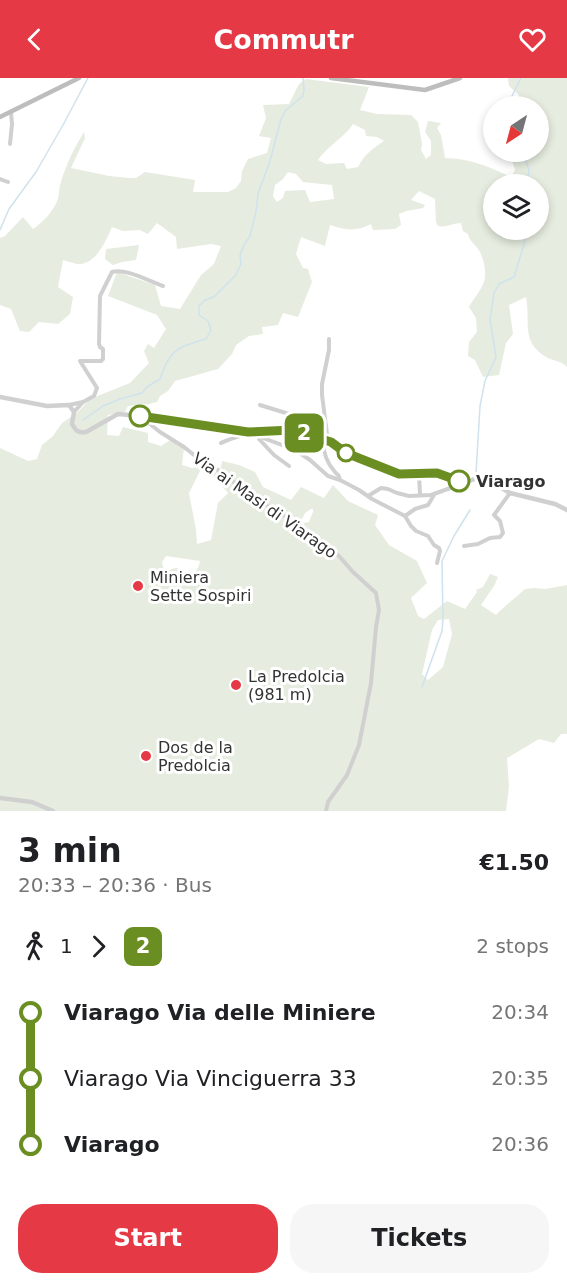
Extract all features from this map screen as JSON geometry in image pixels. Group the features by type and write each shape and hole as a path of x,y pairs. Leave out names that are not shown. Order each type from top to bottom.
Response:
{"main road":[{"path":"0,117 79,78"},
{"path":"331,78 425,90 460,78"}],"street":[{"path":"10,144 11,112"},
{"path":"0,179 8,182"},
{"path":"0,397 47,406 69,405 83,402 94,396 98,388 80,361 101,361 103,359 103,349 99,344 100,296 112,272 126,272 163,285"},
{"path":"329,339 322,384 327,434 323,451 332,470 340,480"},
{"path":"83,402 74,412 72,424 76,430 81,432 86,432 118,414 248,432 295,450 328,476 340,480 405,516 416,531 428,536 439,549 437,563"},
{"path":"69,405 74,412"},
{"path":"260,405 289,414 311,436"},
{"name":"Via ai Masi di Viarago","path":"139,416 273,510 302,527 339,556 376,593 379,610 371,683 359,745 347,775 328,802 326,811"},
{"path":"221,443 248,432 293,430 331,442 353,456 399,474 437,473 467,482"},
{"path":"258,435 274,455 289,466"},
{"path":"419,474 420,495"},
{"path":"368,496 381,488 409,496 435,494 482,476 510,493 555,504 567,510"},
{"path":"464,546 500,537 503,533 500,521 494,515 510,493"},
{"path":"405,516 415,509 428,505 435,494"},
{"path":"0,798 32,802 53,811"}],"shaded area":[{"path":"508,78 567,78 567,367 546,357 533,344 528,330 526,297 509,305 513,334 506,343 499,375 483,377 475,360 468,356 469,342 477,332 476,318 469,307 481,289 485,278 482,256 468,234 463,231 461,223 438,226 435,199 419,191 411,200 425,205 423,208 399,214 401,225 395,229 373,230 371,224 350,229 330,225 325,246 301,237 296,254 303,268 308,269 312,282 298,317 283,313 278,325 262,327 263,334 249,336 236,345 232,354 218,369 175,381 157,402 128,406 125,412 108,415 107,435 119,436 123,427 148,433 148,442 161,446 170,440 184,448 182,465 192,468 202,467 189,493 197,544 211,540 218,503 228,493 208,469 220,472 222,461 255,472 263,487 291,500 301,487 324,498 333,485 348,501 378,515 375,525 389,545 417,561 427,583 411,598 418,616 424,619 447,601 465,609 477,592 476,590 483,587 490,574 498,577 481,605 496,615 525,589 545,589 567,585 567,734 561,734 554,743 539,739 507,758 509,786 506,811 54,811 32,801 0,798 0,448 28,461 37,459 42,445 53,436 62,423 77,413 90,399 130,383 149,363 144,351 148,344 154,348 166,329 157,315 108,296 117,272 155,285 161,306 180,309 201,275 214,264 221,246 211,244 177,249 176,237 157,223 148,234 140,230 123,231 112,227 99,252 89,261 77,264 63,260 58,287 73,297 70,314 58,324 39,322 29,332 20,331 11,309 0,305 0,238 5,236 23,217 33,229 51,212 58,199 67,165 84,132 85,138 71,168 129,178 136,178 145,172 195,180 193,192 228,192 236,188 241,181 242,171 248,159 267,153 271,138 259,136 266,118 263,105 289,104 299,84 306,79 369,87 360,110 377,114 411,115 418,122 421,150 426,159 431,155 431,141 425,132 428,121 441,123 437,128 441,135 445,158 479,164 504,174 483,174 483,240 549,240 549,174 513,174 515,170 513,162 549,162 549,96 519,95 509,86","holes":["353,124 365,130 366,136 377,137 384,141 369,152 358,167 347,169 344,163 326,164 318,160","288,172 296,174 303,182 332,185 334,199 310,202 305,190 285,191 283,198 277,202 273,196 275,185","311,509 313,512 309,522 304,523 305,535 302,538 295,533 296,525 288,520 291,516 302,519","166,556 200,561 194,573 180,581 181,569 174,568 164,573 162,562","449,619 452,634 443,667 428,680 422,674 432,630 438,620"]},
{"path":"139,245 136,260 113,265 105,259 106,249"},
{"path":"0,799 32,803 52,811 0,811"}],"waterway":[{"path":"0,230 9,209 36,172 88,78"},
{"path":"83,420 103,406 142,393 160,379 167,361 176,351 206,339 211,330 208,321 199,315 199,306 205,300 214,297 235,276 241,264 240,255 250,236 258,194 281,119 286,110 303,96 303,78"},
{"path":"512,96 521,78"},
{"path":"526,162 528,174"},
{"path":"476,473 480,406 485,381 496,357 490,320 494,293 499,284 514,277 525,240"},
{"path":"422,687 442,631 442,561 470,510"}],"bus line":[{"name":"2","path":"140,416 248,432 293,430 331,442 346,453 399,474 437,473 459,481"}],"place":[{"name":"Viarago","path":"459,481"},
{"name":"Miniera Sette Sospiri","path":"138,586"},
{"name":"La Predolcia (981 m)","path":"236,685"},
{"name":"Dos de la Predolcia","path":"146,756"}]}
